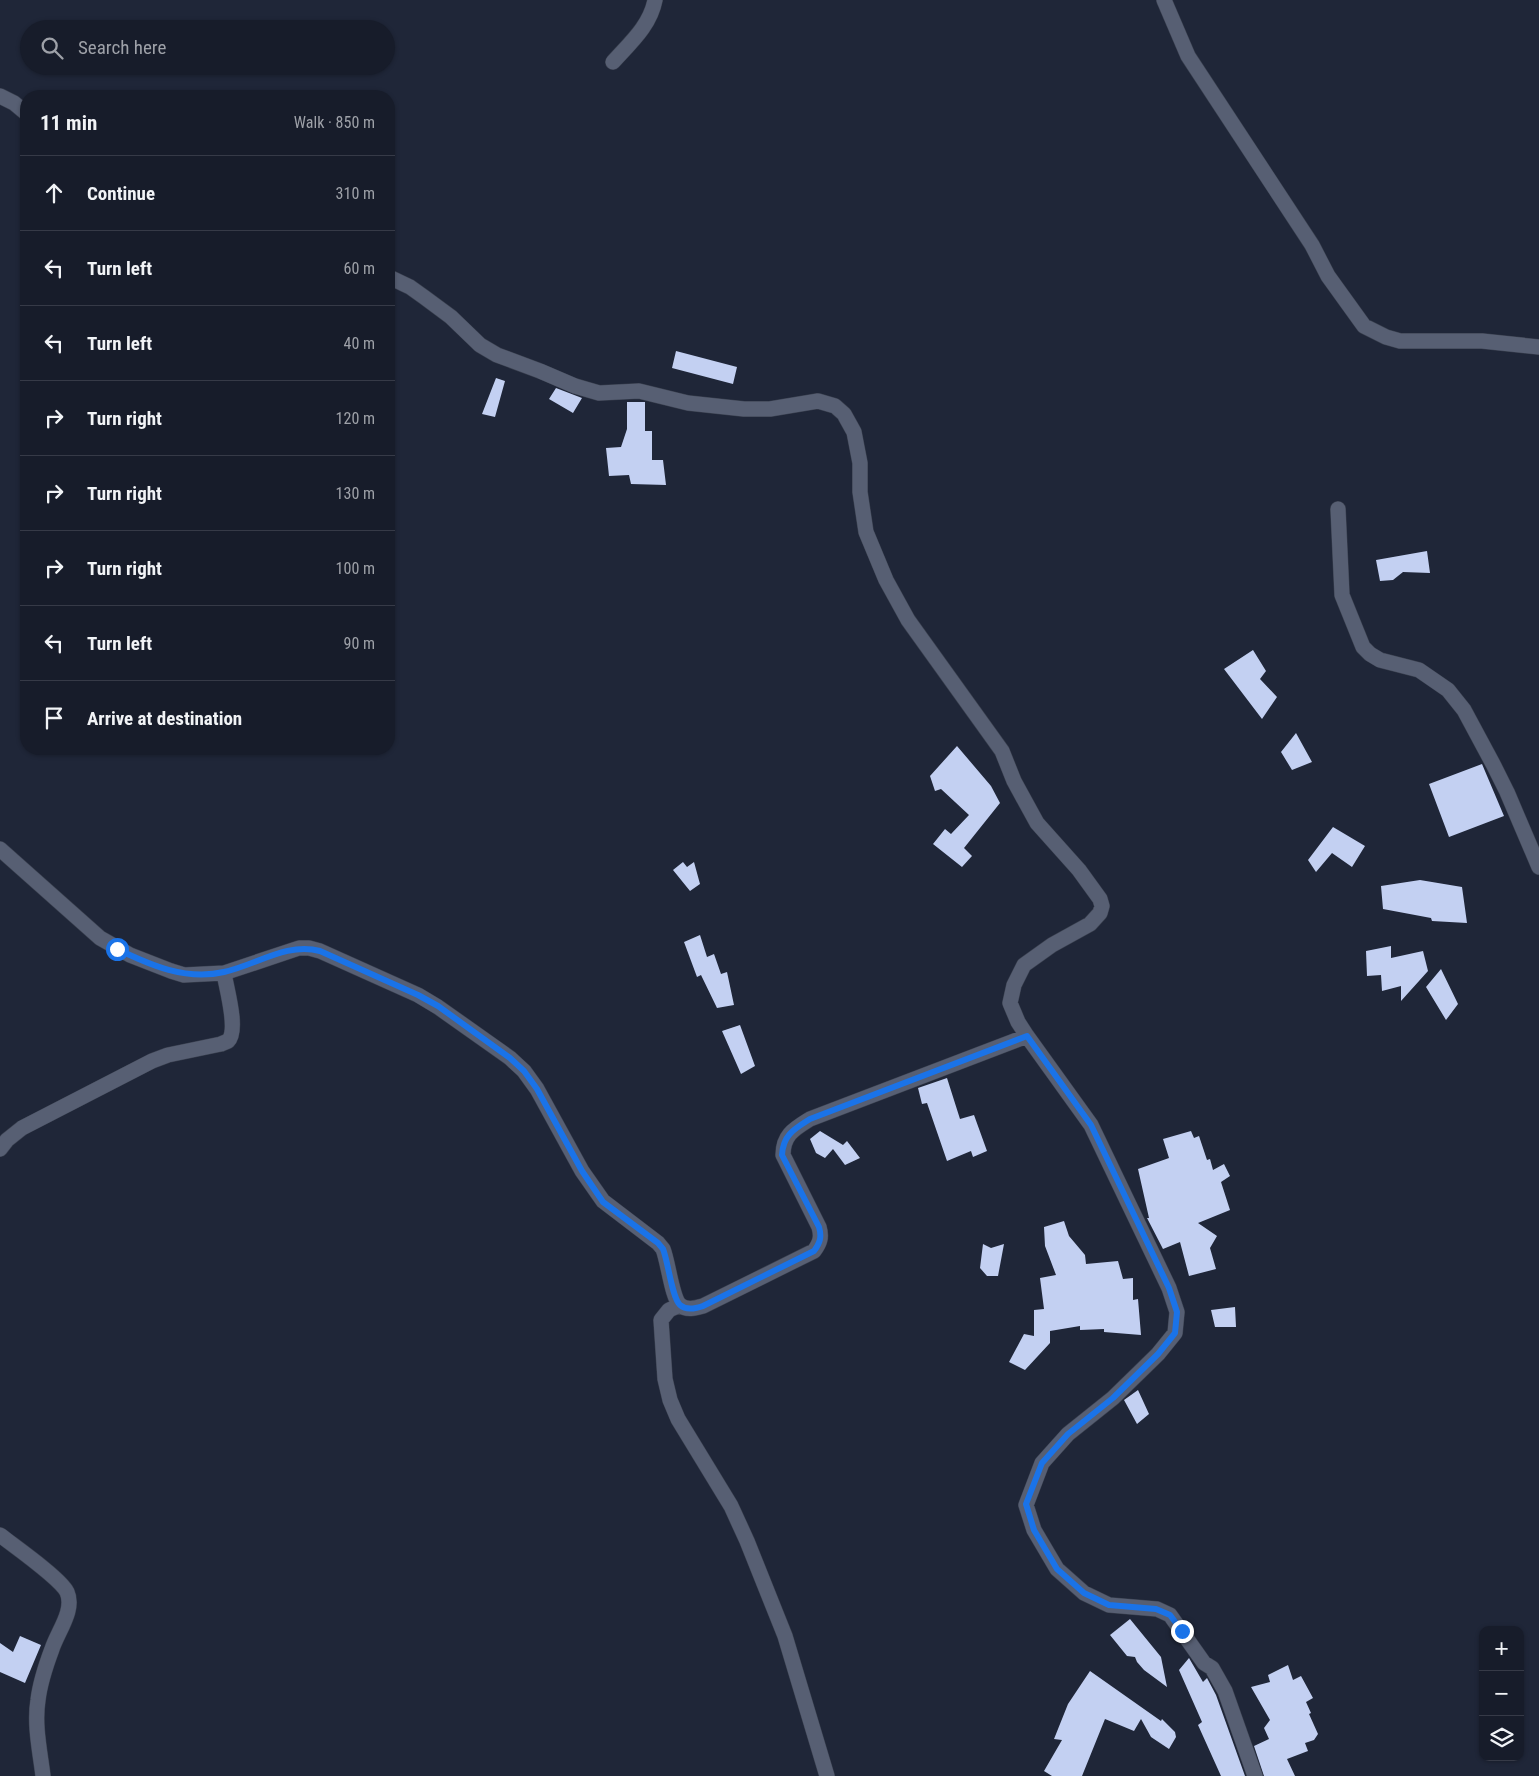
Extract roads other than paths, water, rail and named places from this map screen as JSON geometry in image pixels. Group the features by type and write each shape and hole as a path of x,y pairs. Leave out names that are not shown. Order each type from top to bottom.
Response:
{"street":[{"path":"613,62 640,32 649,18 655,0"},
{"path":"1164,0 1188,56 1312,245 1328,276 1364,326 1400,341 1482,341 1539,347"},
{"path":"0,96 20,108"},
{"path":"395,280 410,287 451,317 480,345 497,355 575,386 599,393 639,391 688,403 744,408 770,409 818,401 835,406 844,414 854,432 860,463 860,492 866,532 886,580 908,620 1002,751 1014,781 1037,823 1080,870 1100,899 1102,906 1100,914 1090,924 1052,945 1024,965 1014,985 1010,1003 1018,1022 1027,1036 1091,1125 1126,1202 1169,1288 1177,1312 1175,1333 1158,1354 1113,1398 1068,1434 1042,1463 1026,1504 1034,1530 1057,1569 1084,1593 1109,1605 1156,1609 1170,1615 1204,1663 1212,1668 1225,1691 1255,1776"},
{"path":"1338,509 1342,594 1363,646 1370,654 1380,660 1420,670 1448,690 1454,697 1464,710 1507,792 1539,867"},
{"path":"0,849 100,938 117,949 154,965 184,975 224,972 299,948 309,948 320,951 418,995 438,1006 510,1058 524,1071 537,1089 582,1171 603,1202 658,1243 663,1249 675,1298 680,1305 686,1308 703,1306 814,1251 820,1244 819,1227 782,1155 783,1144 788,1134 810,1119 1027,1036"},
{"path":"0,1149 7,1140 22,1128 152,1061 168,1055 221,1044 228,1040 231,1035 232,1019 224,972"},
{"path":"680,1305 669,1310 661,1320 666,1379 670,1400 678,1419 730,1506 747,1542 785,1636 827,1776"},
{"path":"0,1535 58,1581 66,1590 70,1601 68,1611 52,1648 38,1699 37,1729 43,1776"}]}
